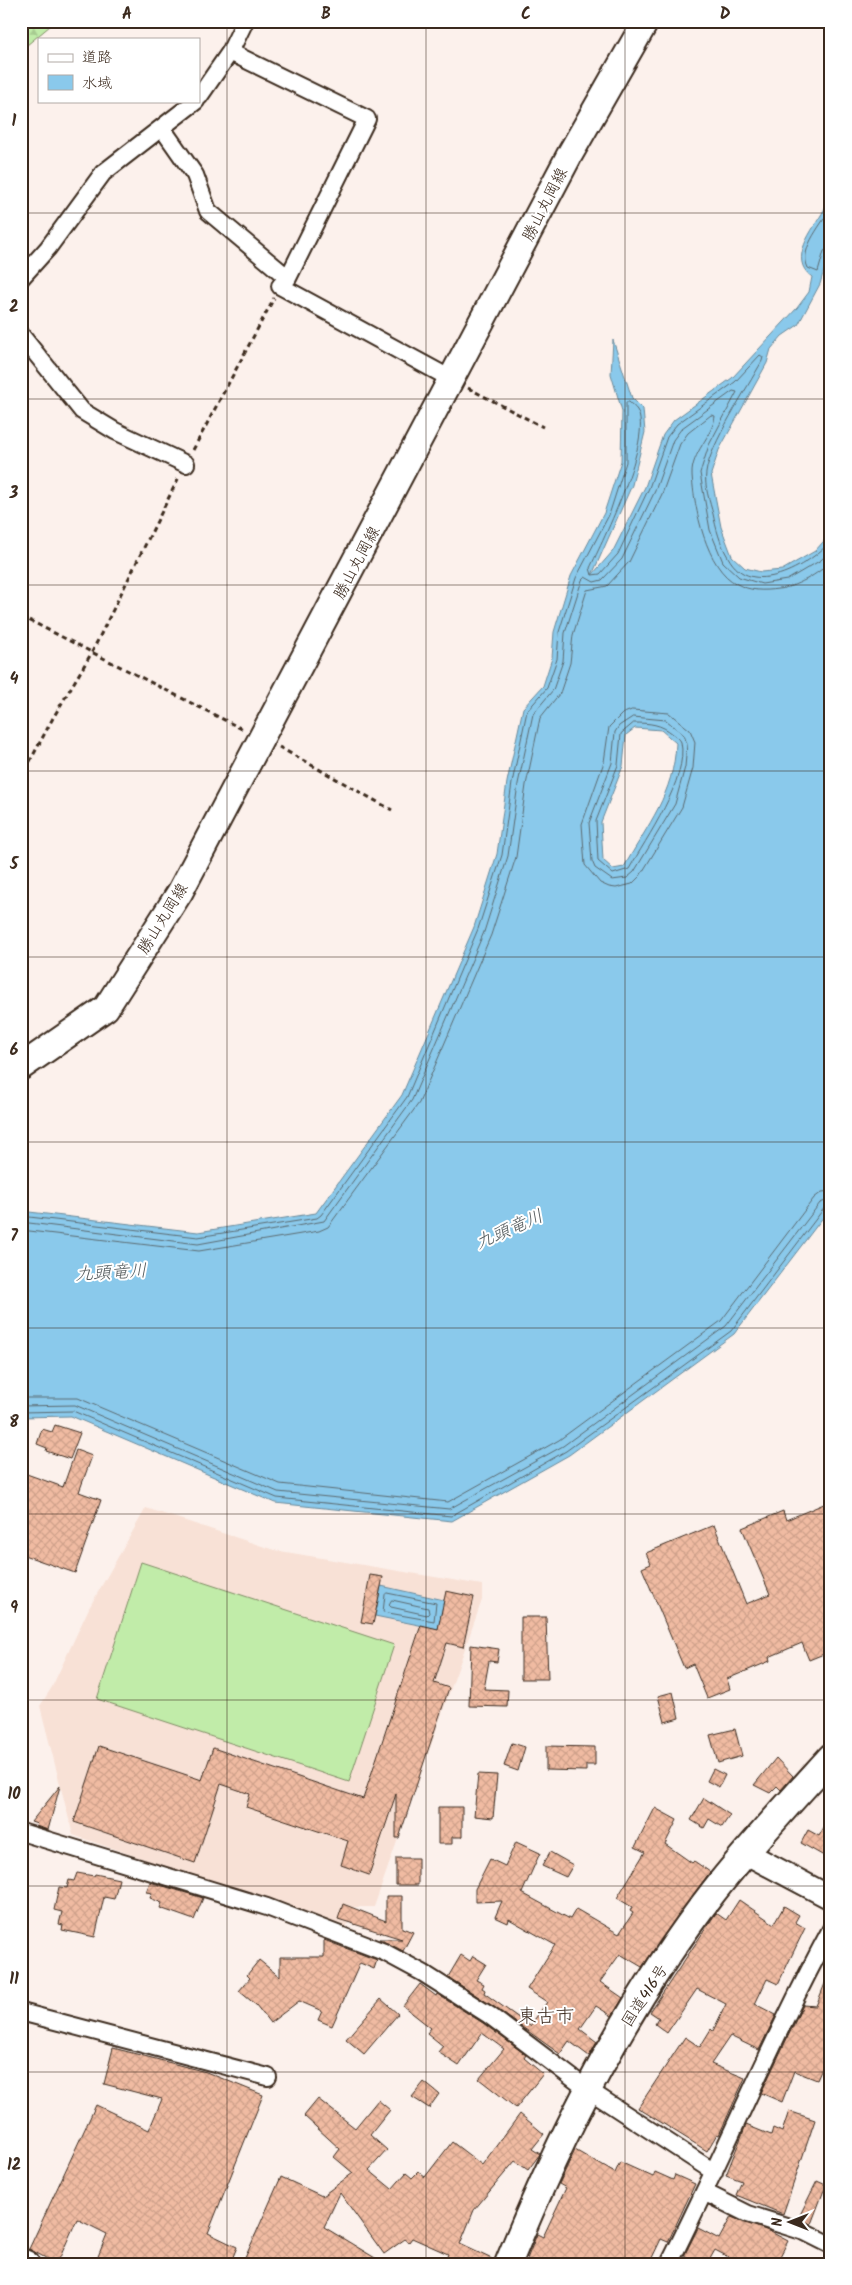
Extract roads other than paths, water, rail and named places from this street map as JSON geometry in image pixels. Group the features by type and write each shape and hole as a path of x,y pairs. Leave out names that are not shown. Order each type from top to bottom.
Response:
{"highway":[{"name":"国道416号","path":"508,2264 542,2180 587,2089 671,1953 713,1892 831,1757"},
{"path":"21,2262 26,2264"}],"main road":[{"name":"勝山丸岡線","path":"21,1067 106,1008 180,892 570,154 646,21"},
{"path":"746,1853 831,1898"}],"street":[{"path":"200,96 230,52 245,21"},
{"path":"230,52 368,119 284,282"},
{"path":"21,278 48,248 102,173 195,102"},
{"path":"162,128 195,175 208,211 284,282 452,380"},
{"path":"21,336 82,411 115,431 186,464"},
{"path":"21,1832 267,1907 384,1952 423,1973 489,2014 587,2089 714,2172"},
{"path":"669,2264 714,2172 789,2008 831,1928"},
{"path":"21,2012 268,2077"},
{"path":"704,2192 748,2214 805,2232 831,2245"}],"water":[{"name":"九頭竜川","path":"831,191 831,246 820,284 798,325 782,336 771,349 767,363 719,450 711,474 721,527 732,556 745,568 761,572 782,570 815,551 831,533 831,1207 734,1334 569,1455 452,1521 275,1503 71,1416 21,1417 21,1211 198,1232 316,1213 402,1095 474,927 497,854 507,782 523,708 543,686 552,658 554,632 571,576 604,513 621,461 622,411 611,374 613,340 632,398 643,409 645,432 632,485 592,575 613,551 645,487 663,435 674,420 732,378 797,308 809,292 812,277 805,270 802,262 802,253 804,244 824,210","holes":["635,728 661,730 676,743 674,761 665,793 624,867 613,869 603,860 601,822 623,766 626,735"]},
{"path":"381,1586 444,1600 438,1629 375,1616"}],"district":[{"name":"東古市","path":"546,2015"}]}
